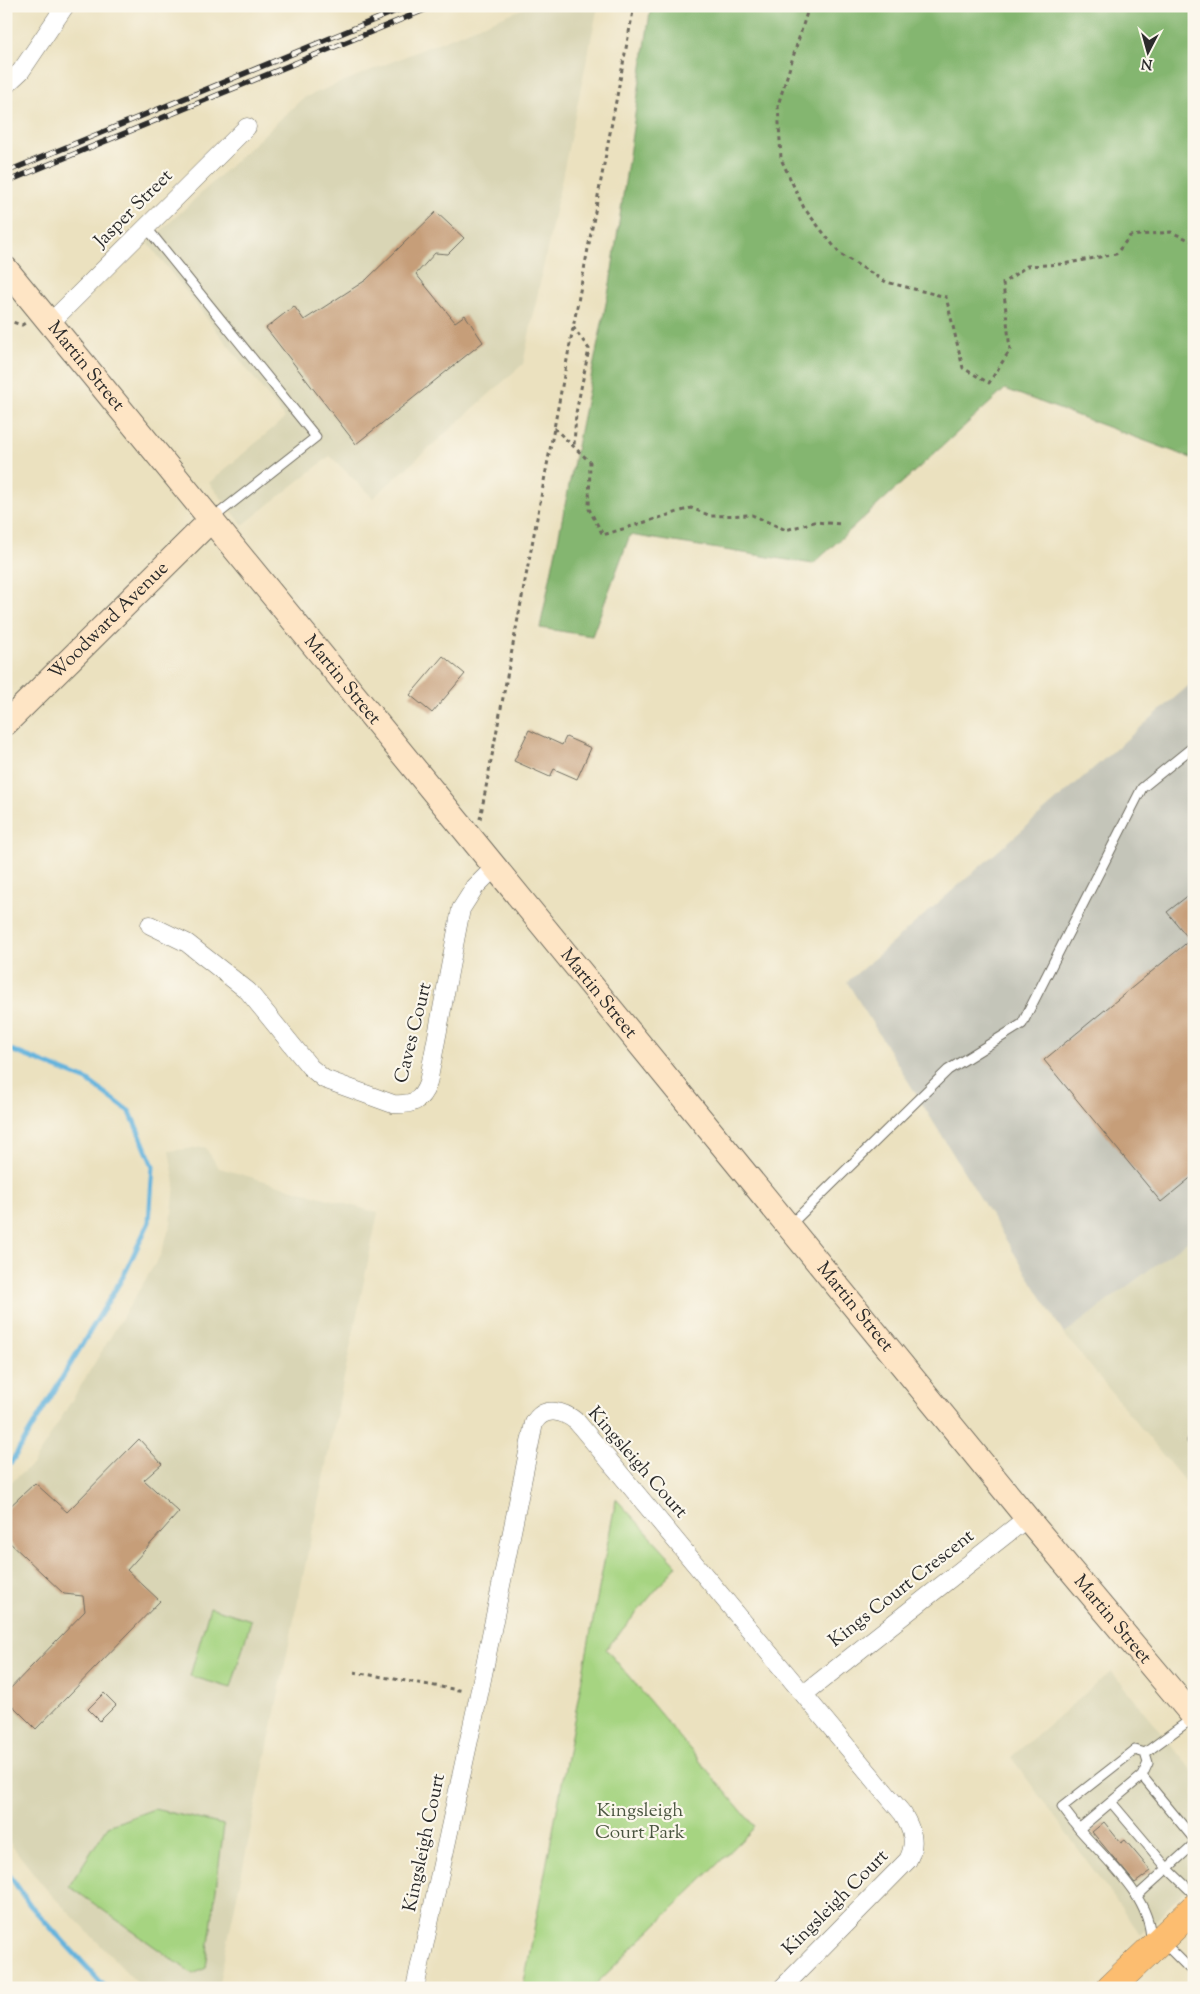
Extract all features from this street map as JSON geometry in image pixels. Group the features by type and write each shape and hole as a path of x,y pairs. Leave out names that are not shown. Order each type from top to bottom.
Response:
{"main road":[{"path":"1110,1988 1156,1943 1193,1900"}],"street":[{"path":"6,85 21,70 65,6"},
{"name":"Jasper Street","path":"51,322 247,127"},
{"name":"Martin Street","path":"6,269 1028,1518 1194,1717"},
{"name":"Woodward Avenue","path":"6,723 212,519"},
{"name":"Caves Court","path":"150,925 187,943 248,991 310,1067 324,1079 392,1104 404,1104 415,1101 423,1095 428,1083 462,909 475,887 496,866"},
{"name":"Kingsleigh Court","path":"415,1988 479,1694 534,1423 540,1415 551,1411 567,1415 577,1422 902,1814 913,1834 914,1843 908,1860 782,1988"},
{"name":"Kings Court Crescent","path":"804,1694 1028,1518"}],"lane":[{"path":"146,227 316,437 212,519"},
{"path":"790,1225 948,1070 1022,1024 1142,788 1194,746"},
{"path":"1194,1440 1192,1441 1194,1444"},
{"path":"1145,1753 1194,1717"},
{"path":"1145,1753 1135,1750 1062,1807 1137,1896 1148,1917 1156,1943 1194,1973"},
{"path":"1079,1829 1142,1776 1148,1763 1145,1753"},
{"path":"1142,1776 1194,1839"},
{"path":"1111,1802 1193,1900"},
{"path":"1137,1896 1194,1844"}],"path":[{"path":"476,842 634,6"},
{"path":"809,6 778,105 781,159 804,208 840,254 886,282 946,297 962,368 989,383 1010,350 1003,283 1027,266 1063,264 1116,254 1130,236 1171,232 1194,242"},
{"path":"573,327 589,349 576,413 574,446"},
{"path":"554,427 590,462 589,509 603,535 692,508 711,516 752,515 786,530 814,522 842,524"},
{"path":"354,1672 479,1694"}],"shaded area":[{"path":"529,6 598,6 523,364 373,498 330,456 243,525 209,483 285,418 148,243 303,98"},
{"path":"1194,681 1194,1236 1064,1334 847,982"},
{"path":"205,1147 219,1168 378,1213 218,1988 142,1988 45,1888 6,1838 6,1486 33,1464 161,1254 171,1223 175,1184 169,1151"},
{"path":"1194,1236 1194,1493 1064,1334"},
{"path":"1111,1671 1194,1773 1194,1881 1141,1935 1011,1757"}],"green space":[{"path":"651,6 1194,6 1194,459 1005,389 813,564 630,535 592,636 540,628 610,284"},
{"name":"Kingsleigh Court Park","path":"616,1499 677,1565 606,1649 755,1827 592,1988 523,1988"},
{"path":"210,1607 251,1620 231,1688 190,1676"},
{"path":"154,1809 224,1825 206,1968 193,1974 69,1886 108,1826"}],"building":[{"path":"436,212 464,238 448,254 435,253 416,274 455,322 465,315 483,342 356,444 266,328 294,306 304,320 366,280"},
{"path":"443,656 465,674 432,713 410,695"},
{"path":"529,730 562,745 566,737 591,748 577,779 554,769 550,777 514,761"},
{"path":"1194,891 1194,1175 1161,1202 1044,1060 1190,940 1167,912"},
{"path":"139,1439 162,1464 144,1480 179,1512 127,1570 160,1601 36,1729 6,1699 6,1693 85,1611 83,1596 64,1594 6,1539 6,1510 35,1483 67,1512"},
{"path":"104,1693 116,1705 100,1721 88,1709"},
{"path":"1104,1822 1121,1843 1125,1840 1151,1871 1135,1883 1092,1832"}],"waterway":[{"path":"6,1048 87,1080 130,1112 153,1166 149,1222 124,1275 12,1461 6,1466"},
{"path":"6,1870 30,1905 106,1988"}],"railway":[{"path":"6,172 408,6"},
{"path":"6,182 434,6"}]}
